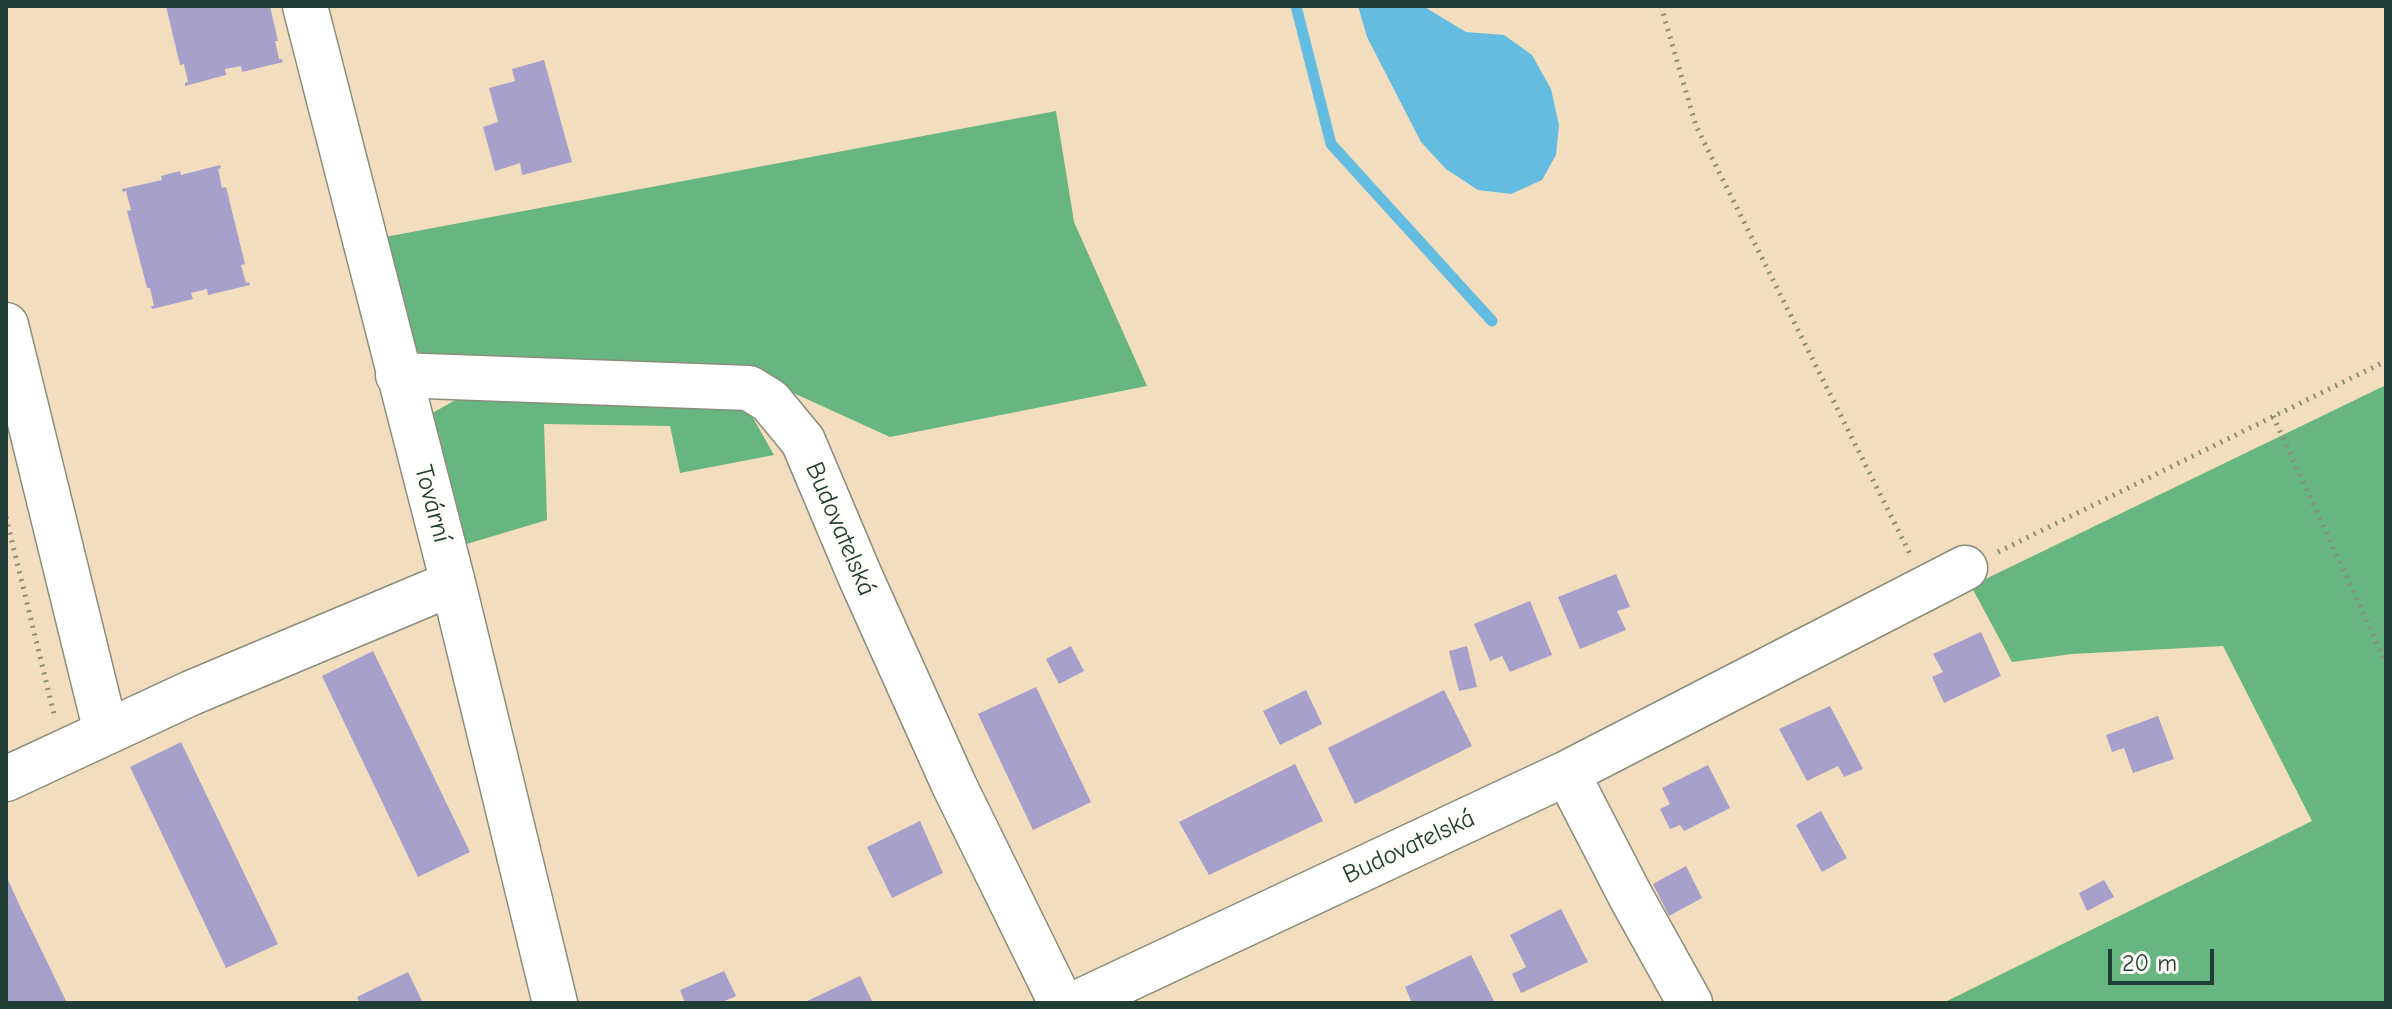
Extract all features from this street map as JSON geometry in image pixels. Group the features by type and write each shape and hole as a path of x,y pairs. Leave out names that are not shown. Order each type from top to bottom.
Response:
{"street":[{"name":"Tovární","path":"305,6 453,583 555,1003"},
{"path":"6,325 106,732"},
{"name":"Budovatelská","path":"398,375 749,388 770,401 803,441 954,785 1061,1003"},
{"name":"Budovatelská","path":"1077,1003 1567,773 1965,568"},
{"path":"6,779 191,693 453,583"},
{"path":"1567,773 1690,1003"}],"path":[{"path":"1661,6 1696,126 1926,587"},
{"path":"1965,568 2386,361"},
{"path":"2273,416 2386,663"},
{"path":"6,517 64,752"}],"green space":[{"path":"1056,111 1074,222 1147,386 890,437 756,376 454,369 412,349 385,237"},
{"path":"2386,385 2386,1003 1943,1003 2312,821 2223,646 2072,654 2012,662 1971,586"},
{"path":"459,398 744,402 774,455 680,473 670,426 544,424 547,520 460,546 427,416"}],"water":[{"path":"1358,6 1423,6 1466,32 1504,35 1532,55 1551,89 1559,125 1556,155 1542,180 1511,194 1478,190 1446,169 1421,142 1367,37"}],"building":[{"path":"166,6 270,6 279,59 283,62 242,72 241,66 225,69 226,75 185,86 188,82 184,64 180,65"},
{"path":"544,60 572,162 522,175 520,163 495,171 483,127 498,122 489,88 515,81 512,69"},
{"path":"220,165 222,188 226,187 245,264 241,265 246,283 250,285 208,295 207,289 191,293 193,299 152,309 150,288 147,288 127,211 131,210 126,191 122,189 162,180 161,176 180,171 181,175"},
{"path":"1616,574 1630,607 1617,611 1626,630 1580,649 1558,597"},
{"path":"1530,601 1552,655 1510,672 1502,656 1490,661 1474,624"},
{"path":"1981,632 2001,676 1944,703 1932,677 1943,672 1933,654"},
{"path":"1071,646 1084,671 1059,684 1046,659"},
{"path":"1467,646 1477,687 1459,691 1449,651"},
{"path":"373,651 470,852 418,877 322,676"},
{"path":"1036,687 1091,802 1033,830 978,714"},
{"path":"1306,690 1322,724 1280,745 1263,711"},
{"path":"1444,690 1472,746 1355,804 1328,748"},
{"path":"1830,706 1863,769 1844,777 1838,766 1807,781 1779,729"},
{"path":"2158,716 2174,759 2133,773 2124,748 2112,752 2106,735"},
{"path":"181,742 278,944 226,968 130,767"},
{"path":"1295,764 1323,821 1209,875 1179,822"},
{"path":"1708,765 1730,808 1684,831 1680,825 1670,829 1660,809 1670,804 1662,788"},
{"path":"1821,811 1847,858 1822,872 1796,825"},
{"path":"920,821 943,873 892,898 867,847"},
{"path":"1686,866 1702,898 1669,916 1653,884"},
{"path":"6,875 18,902 67,1003 6,1003"},
{"path":"2104,880 2114,897 2087,911 2079,893"},
{"path":"1561,909 1588,962 1521,993 1512,974 1526,967 1510,935"},
{"path":"1471,955 1495,1003 1412,1003 1405,987"},
{"path":"724,971 736,996 720,1003 685,1003 680,990"},
{"path":"408,972 423,1003 360,1003 357,997"},
{"path":"860,976 873,1003 803,1003"}],"waterway":[{"path":"1296,6 1331,144 1492,321"}]}
